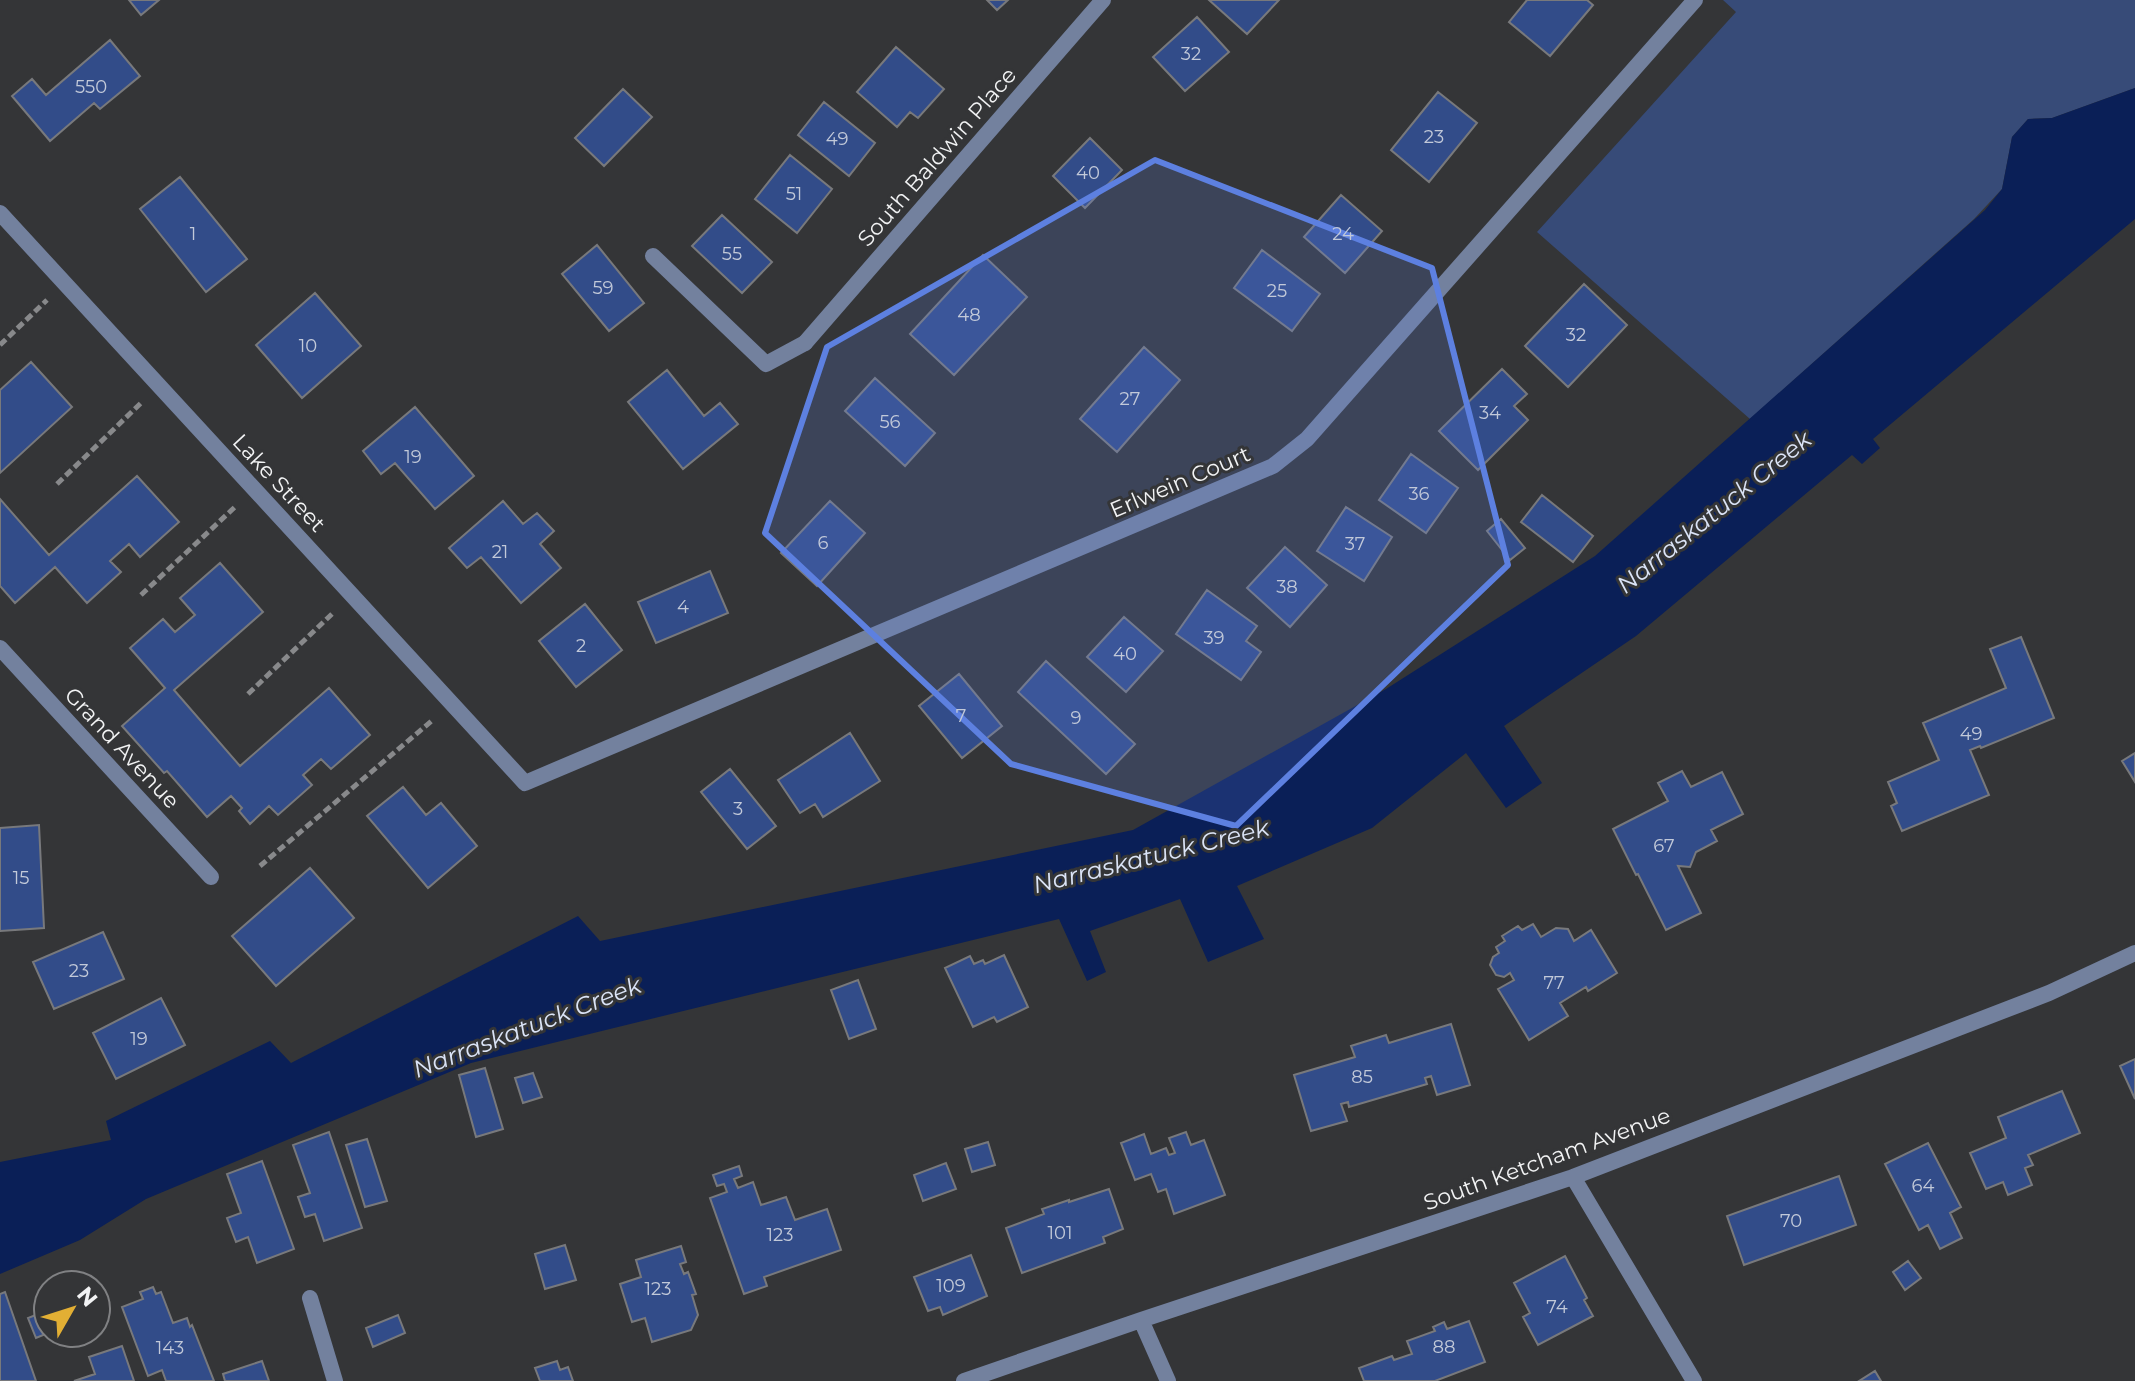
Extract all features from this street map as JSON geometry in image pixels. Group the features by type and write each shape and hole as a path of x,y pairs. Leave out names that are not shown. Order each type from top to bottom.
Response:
{"street":[{"name":"South Baldwin Place","path":"653,256 766,364 805,343 1103,0"},
{"name":"Erlwein Court","path":"525,783 1273,466 1307,439 1695,0"},
{"name":"Lake Street","path":"0,213 525,783"},
{"name":"Grand Avenue","path":"0,648 211,877"},
{"name":"South Ketcham Avenue","path":"964,1381 1573,1177 2049,993 2135,953"},
{"path":"1573,1177 1694,1381"},
{"path":"310,1298 335,1381"},
{"path":"1141,1320 1168,1381"}],"path":[{"path":"0,345 65,283"},
{"path":"57,484 159,386"},
{"path":"141,595 255,490"},
{"path":"248,694 352,596"},
{"path":"260,866 452,704"}],"highlighted area":[{"path":"1155,160 1432,268 1508,565 1236,826 1011,764 765,533 827,347"}],"shaded area":[{"path":"1723,0 2135,0 2135,88 2052,118 2028,119 2012,137 2002,189 1974,219 1750,419 1537,232 1736,12"}],"water":[{"name":"Narraskatuck Creek","path":"2135,88 2135,219 1873,439 1880,448 1862,464 1852,455 1636,636 1504,726 1542,783 1506,808 1466,753 1372,828 1237,886 1264,939 1208,962 1180,899 1090,931 1106,972 1087,981 1059,919 471,1063 146,1199 80,1240 0,1274 0,1162 111,1140 106,1121 270,1041 291,1063 578,916 600,941 1133,830 1386,689 1595,556 1985,210 2002,189 2012,137 2028,119 2052,118"}],"building":[{"path":"129,0 159,0 141,15"},
{"path":"987,0 1008,0 997,10"},
{"path":"1209,0 1279,0 1247,34"},
{"path":"1527,0 1587,0 1593,5 1550,56 1509,22"},
{"path":"1197,17 1229,52 1185,91 1153,57"},
{"path":"110,40 140,76 100,109 94,103 50,141 12,96 32,79 46,95"},
{"path":"896,47 944,89 918,118 910,112 897,127 857,92"},
{"path":"623,89 652,117 604,166 575,138"},
{"path":"1438,92 1477,123 1429,182 1391,150"},
{"path":"824,102 875,143 849,176 798,135"},
{"path":"1090,138 1122,170 1085,208 1053,176"},
{"path":"790,155 832,189 797,233 755,199"},
{"path":"180,177 247,259 206,292 140,209"},
{"path":"1341,195 1382,231 1345,273 1304,237"},
{"path":"722,215 772,262 742,293 692,246"},
{"path":"597,245 644,303 609,331 562,274"},
{"path":"1262,250 1320,294 1292,331 1234,288"},
{"path":"983,255 1027,297 954,375 910,334"},
{"path":"1584,284 1627,325 1568,387 1525,346"},
{"path":"315,293 361,346 302,398 256,345"},
{"path":"1144,347 1180,380 1117,452 1080,419"},
{"path":"31,362 72,407 0,473 0,390"},
{"path":"1502,369 1527,394 1514,406 1528,420 1478,470 1439,431"},
{"path":"667,370 704,416 720,403 738,424 683,469 628,402"},
{"path":"875,378 935,433 905,466 845,411"},
{"path":"415,407 474,476 435,509 395,463 381,474 363,451"},
{"path":"1411,454 1458,488 1426,533 1379,500"},
{"path":"137,476 179,522 140,557 129,544 110,561 121,572 87,603 55,567 15,603 0,586 0,499 49,555"},
{"path":"1542,495 1593,536 1573,562 1521,522"},
{"path":"503,501 523,524 537,513 554,531 540,544 561,568 521,603 481,557 467,568 449,548"},
{"path":"830,501 865,533 817,586 781,553"},
{"path":"1346,507 1392,537 1364,581 1317,551"},
{"path":"1501,519 1525,548 1510,560 1487,531"},
{"path":"1285,547 1327,585 1290,627 1247,588"},
{"path":"220,563 263,612 174,690 240,766 329,688 370,735 331,769 321,759 303,775 312,785 278,815 269,806 250,824 231,796 207,817 122,726 165,688 130,648 163,619 175,632 195,615 180,598"},
{"path":"710,571 728,613 656,643 638,602"},
{"path":"1207,590 1257,626 1246,641 1261,652 1241,680 1176,634"},
{"path":"585,604 622,650 576,687 539,641"},
{"path":"1124,617 1163,651 1126,692 1087,657"},
{"path":"2021,637 2054,718 1970,750 1989,795 1902,831 1891,806 1897,803 1888,782 1939,760 1923,723 2006,688 1990,649"},
{"path":"1046,661 1135,744 1106,774 1018,692"},
{"path":"959,674 1002,726 962,758 919,706"},
{"path":"850,733 880,781 823,817 815,804 800,813 778,780"},
{"path":"2135,753 2135,782 2122,761"},
{"path":"730,769 776,826 747,849 701,792"},
{"path":"1682,771 1691,787 1722,772 1743,814 1711,830 1717,841 1696,852 1690,867 1678,866 1701,913 1666,930 1613,829 1668,801 1658,783"},
{"path":"403,787 426,815 441,803 477,846 428,888 367,816"},
{"path":"39,825 44,928 0,931 0,828"},
{"path":"310,868 354,918 276,986 232,936"},
{"path":"1533,924 1541,937 1556,928 1568,929 1574,941 1591,930 1617,973 1588,991 1586,987 1560,1003 1568,1016 1529,1040 1498,989 1514,980 1510,973 1504,977 1496,975 1490,965 1499,953 1496,947 1505,941 1502,936 1518,926 1522,930"},
{"path":"103,932 124,979 54,1009 33,962"},
{"path":"1004,955 1028,1007 997,1022 994,1017 973,1027 945,968 970,956 974,964 983,960 985,964"},
{"path":"858,980 876,1029 849,1039 831,990"},
{"path":"161,998 185,1045 116,1079 93,1033"},
{"path":"1451,1024 1470,1085 1437,1095 1431,1076 1425,1078 1427,1084 1349,1107 1348,1102 1341,1104 1347,1121 1311,1131 1294,1075 1355,1057 1351,1046 1386,1035 1389,1043"},
{"path":"2135,1059 2135,1099 2120,1066"},
{"path":"485,1068 503,1129 476,1137 459,1075"},
{"path":"533,1073 542,1097 523,1103 515,1078"},
{"path":"2062,1091 2080,1133 2028,1155 2033,1165 2025,1168 2032,1185 2008,1195 2003,1182 1986,1189 1970,1153 2006,1138 1998,1117"},
{"path":"329,1132 362,1228 324,1241 315,1214 305,1217 298,1197 310,1193 293,1145"},
{"path":"1186,1132 1191,1145 1204,1140 1225,1195 1174,1214 1166,1189 1158,1192 1151,1174 1135,1180 1121,1143 1144,1134 1151,1154 1166,1148 1169,1155 1175,1153 1169,1138"},
{"path":"367,1139 387,1201 365,1207 346,1145"},
{"path":"988,1142 995,1165 972,1172 965,1149"},
{"path":"1928,1143 1961,1207 1950,1213 1962,1238 1940,1249 1928,1225 1919,1230 1885,1164"},
{"path":"262,1161 294,1249 257,1263 248,1237 236,1242 227,1218 241,1213 227,1174"},
{"path":"946,1163 956,1189 923,1201 914,1175"},
{"path":"739,1166 742,1176 734,1179 738,1188 753,1182 761,1205 786,1197 795,1220 827,1209 841,1250 764,1277 767,1286 744,1294 710,1198 727,1192 724,1184 717,1186 713,1175"},
{"path":"1839,1176 1856,1225 1744,1265 1727,1216"},
{"path":"1109,1189 1123,1229 1103,1237 1105,1243 1022,1273 1006,1228 1044,1214 1042,1209"},
{"path":"565,1245 576,1280 545,1289 535,1254"},
{"path":"681,1246 686,1262 680,1264 684,1274 688,1272 696,1294 692,1295 698,1315 691,1330 652,1342 645,1318 632,1322 620,1284 641,1277 636,1260"},
{"path":"971,1255 987,1296 943,1315 940,1307 928,1311 914,1277"},
{"path":"1565,1256 1593,1316 1538,1345 1523,1317 1530,1313 1514,1283"},
{"path":"1908,1261 1921,1278 1905,1290 1893,1272"},
{"path":"153,1287 156,1294 161,1292 173,1323 187,1318 190,1327 192,1325 214,1381 166,1381 162,1370 148,1376 122,1307 143,1299 140,1292"},
{"path":"5,1292 36,1381 0,1381 0,1294"},
{"path":"398,1315 405,1333 373,1347 366,1328"},
{"path":"1469,1321 1485,1362 1435,1381 1364,1381 1359,1368 1392,1356 1394,1360 1412,1354 1407,1341 1435,1331 1433,1327 1444,1322 1447,1329"},
{"path":"122,1346 134,1381 74,1381 95,1374 89,1357"},
{"path":"262,1361 269,1381 225,1381 223,1374"},
{"path":"557,1361 560,1370 568,1367 573,1381 540,1381 535,1368"},
{"path":"1875,1371 1881,1381 1859,1381"}]}
